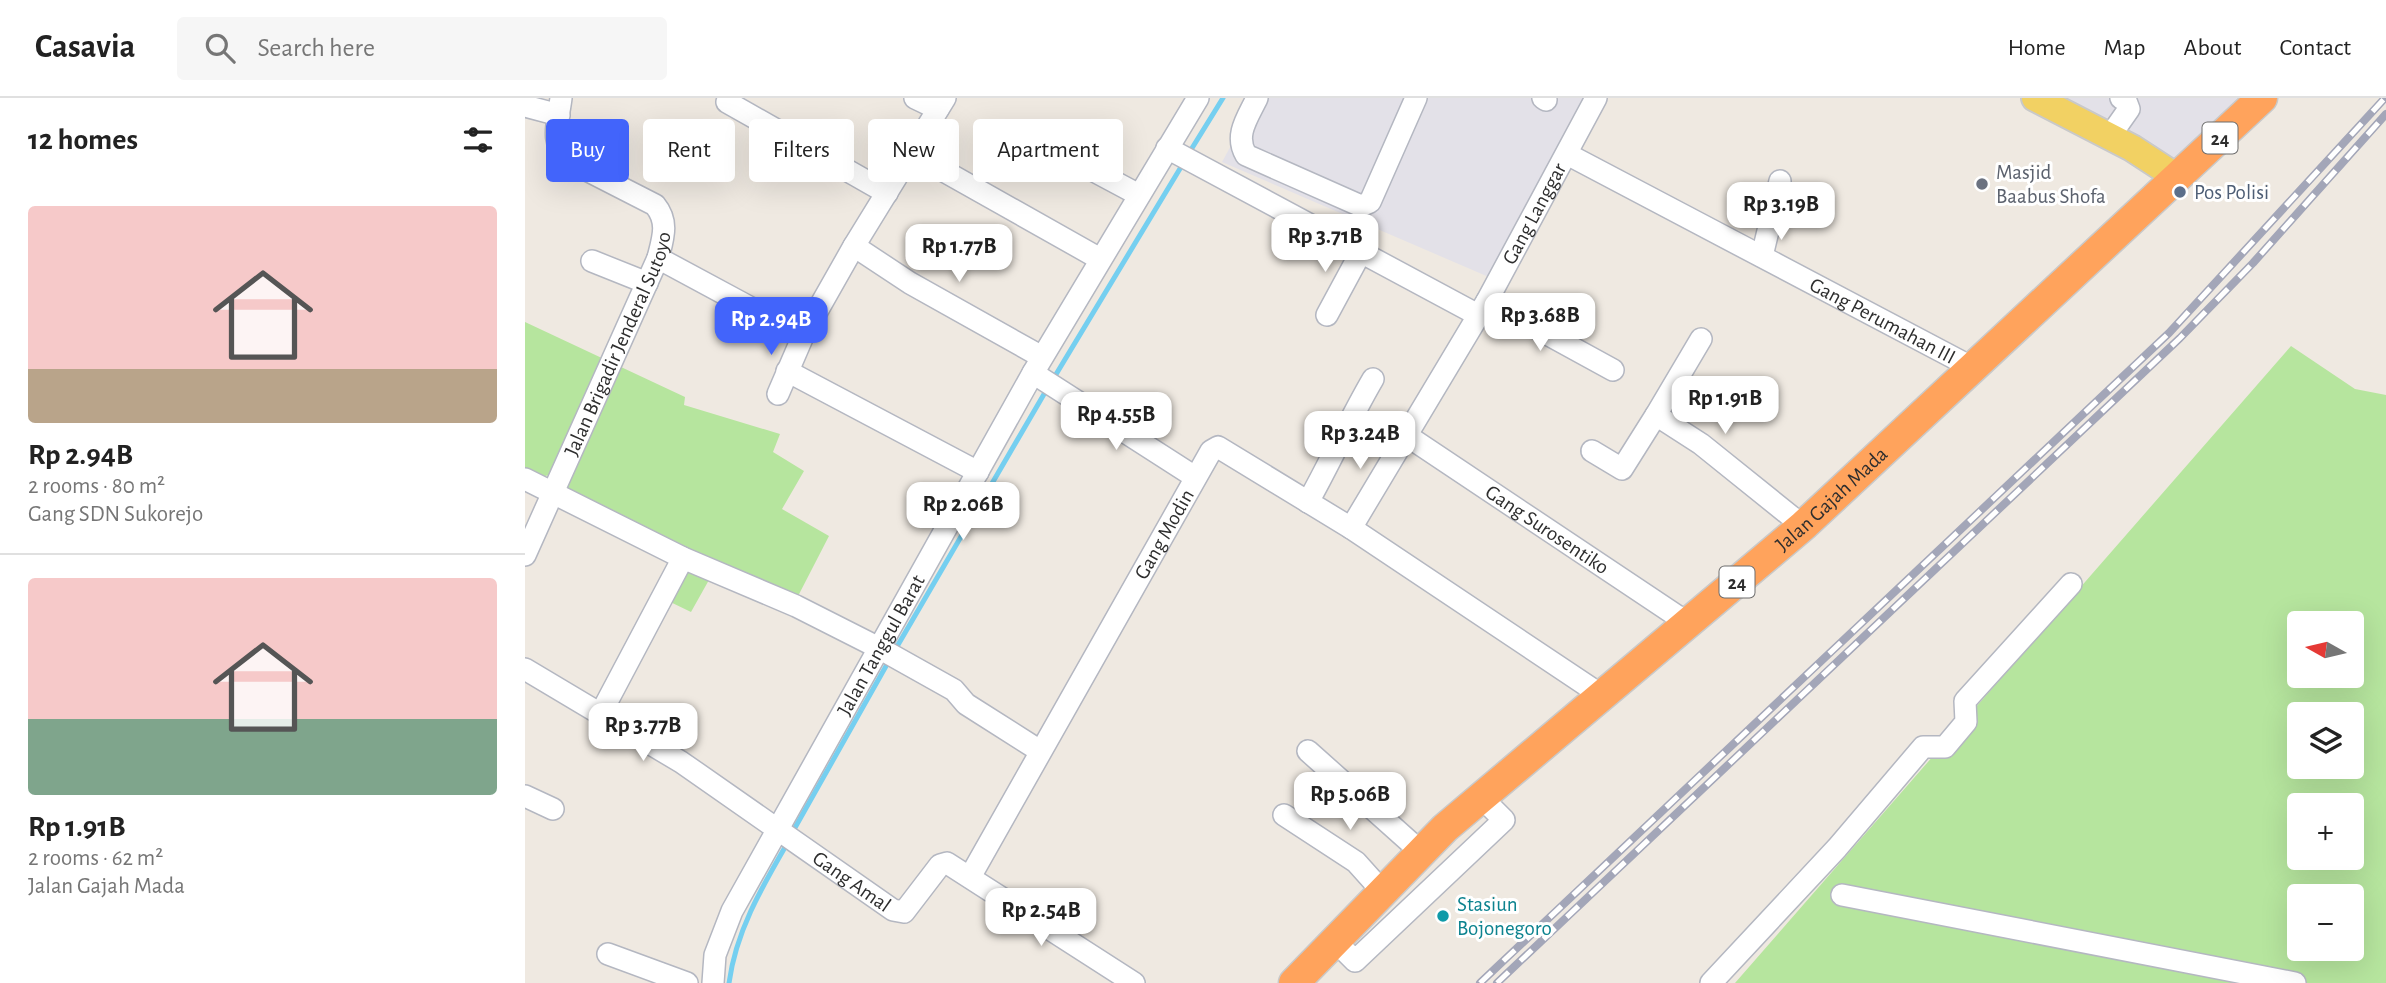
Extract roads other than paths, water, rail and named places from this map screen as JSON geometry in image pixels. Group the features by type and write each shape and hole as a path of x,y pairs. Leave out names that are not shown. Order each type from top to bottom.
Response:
{"highway":[{"name":"24","path":"2178,178 2262,98"},
{"name":"Jalan Gajah Mada","path":"1294,983 1421,852 1481,797 1803,526 2178,178"}],"main road":[{"path":"2035,98 2110,136 2178,178"}],"street":[{"path":"915,98 941,104"},
{"name":"Jalan Tanggul Barat","path":"713,983 715,955 722,934 784,834 879,648 978,472 1044,375 1100,259 1139,195 1176,153 1198,98"},
{"path":"1257,98 1242,130 1240,144 1247,155 1361,206 1370,202 1416,98"},
{"name":"Gang Langgar","path":"1350,528 1482,308 1596,98"},
{"path":"723,99 887,193"},
{"path":"2110,136 2129,109 2125,99"},
{"path":"525,106 560,106"},
{"name":"Jalan Brigadir Jenderal Sutoyo","path":"525,555 658,258 664,233 664,216 642,195 569,161 560,153 555,144 560,106"},
{"path":"1176,153 1361,252 1613,370"},
{"name":"Gang Perumahan III","path":"1567,154 1975,369"},
{"path":"959,180 1100,259"},
{"path":"1762,256 1780,181"},
{"path":"778,394 803,337 894,182"},
{"path":"1115,182 1139,195"},
{"path":"854,246 1195,477"},
{"path":"1327,315 1361,252"},
{"path":"658,258 803,337"},
{"path":"592,261 647,282"},
{"path":"1592,452 1622,469 1701,338"},
{"path":"787,371 978,472"},
{"path":"1308,502 1334,456 1343,429 1373,379"},
{"path":"1655,415 1701,444 1803,526"},
{"name":"Gang Surosentiko","path":"1406,435 1689,624"},
{"name":"Gang Modin","path":"970,877 1195,477 1211,451 1218,447 1350,528 1601,695"},
{"path":"525,479 683,558 796,606 879,648 954,690 966,704 1040,751"},
{"path":"601,713 683,558"},
{"path":"1711,983 1837,849 1923,747 1945,747 1966,723 1965,701 2071,583"},
{"name":"Gang Amal","path":"525,669 681,762 898,913 904,912 944,863 970,877"},
{"path":"1308,751 1421,852"},
{"path":"525,796 553,809"},
{"path":"1334,940 1355,961 1504,820 1481,797"},
{"path":"1284,815 1356,862 1382,891"},
{"path":"970,877 1134,983"},
{"path":"1842,895 2295,983"},
{"path":"607,954 687,983"}],"waterway":[{"path":"1189,153 1223,98"},
{"path":"1052,381 1184,162"},
{"path":"895,650 1047,389"},
{"path":"792,833 890,659"},
{"path":"729,983 744,927 788,842"}],"railway":[{"path":"1480,983 2169,333 2385,98"},
{"path":"1497,983 2180,338 2253,263 2386,114"}],"place":[{"name":"Masjid Baabus Shofa","path":"1982,184"},
{"name":"Pos Polisi","path":"2180,192"},
{"name":"Stasiun Bojonegoro","path":"1443,916"}]}
